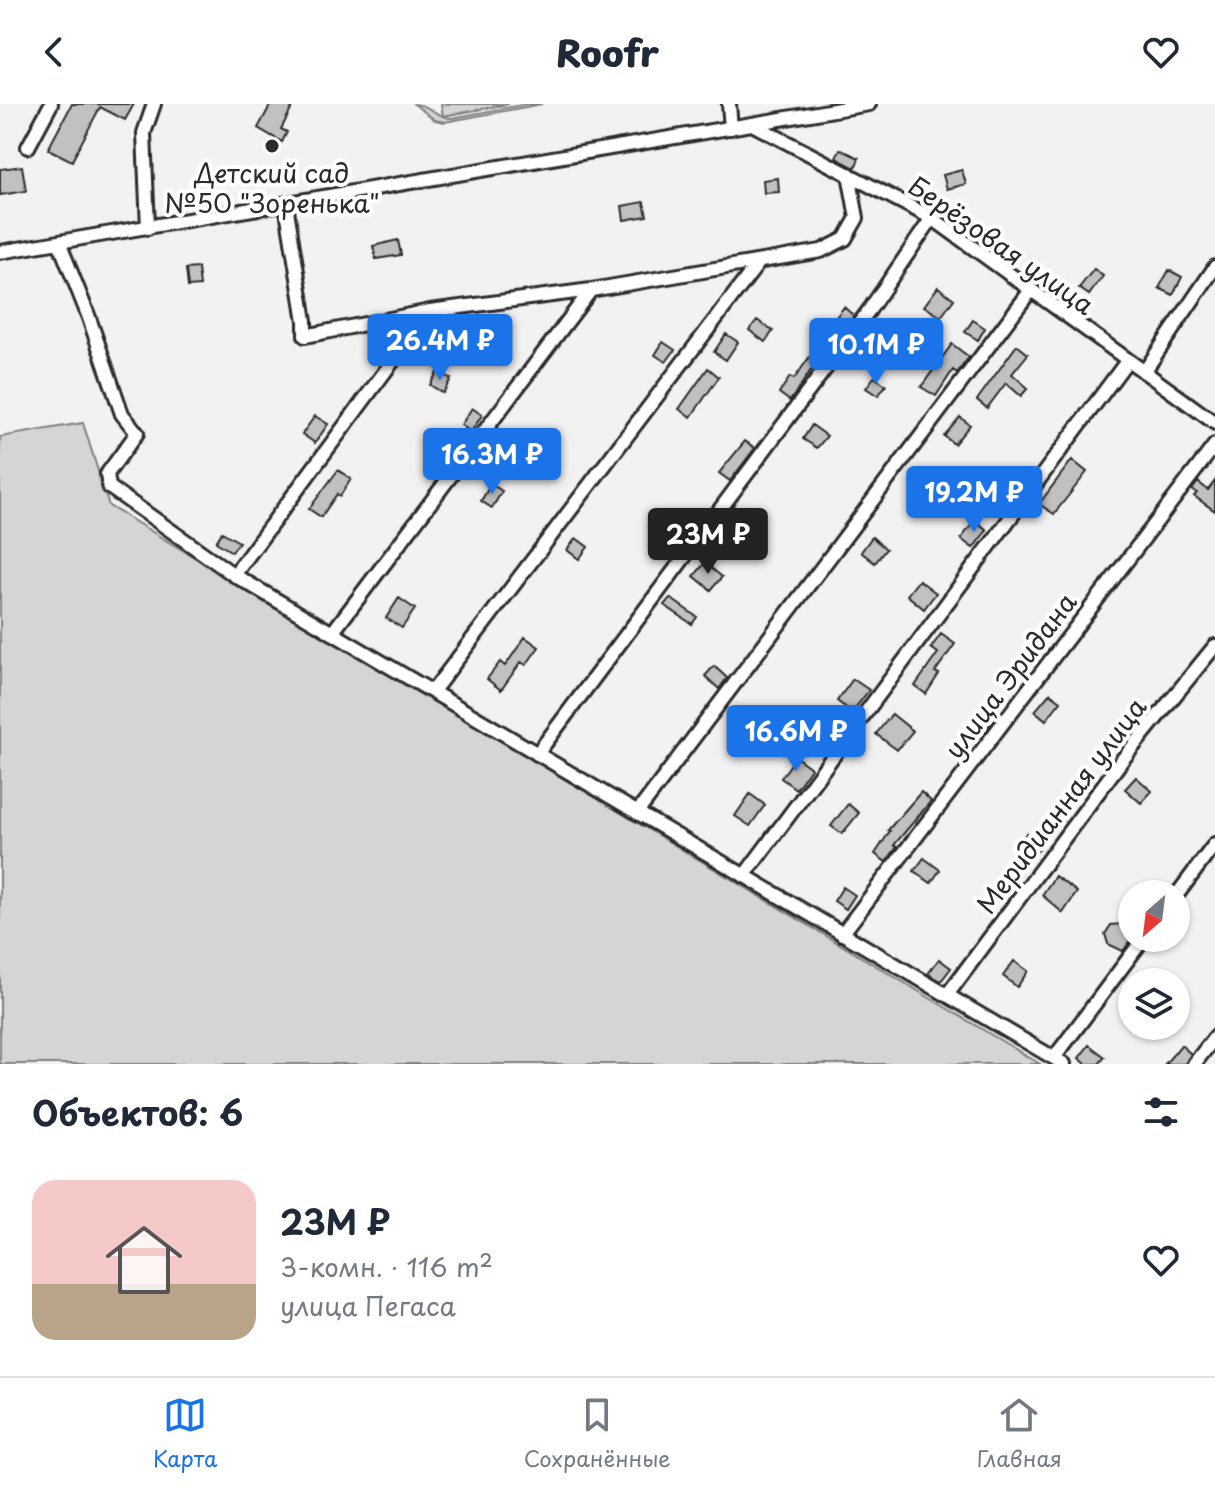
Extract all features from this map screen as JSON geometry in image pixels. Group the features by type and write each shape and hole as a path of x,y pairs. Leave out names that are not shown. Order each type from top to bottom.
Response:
{"street":[{"path":"28,147 51,104"},
{"path":"148,228 144,133 154,104"},
{"path":"729,104 731,128"},
{"path":"0,252 869,104"},
{"name":"Берёзовая улица","path":"752,124 932,218 1215,423"},
{"path":"286,204 305,336 430,311 591,290 821,251 845,239 857,218 849,174"},
{"path":"537,754 860,322 932,218"},
{"path":"59,242 122,414 137,433 107,474 109,487 234,575 1059,1061 1134,952"},
{"path":"433,691 759,262"},
{"path":"1144,372 1215,267"},
{"path":"332,633 591,290"},
{"path":"637,813 1031,290"},
{"path":"234,575 430,311"},
{"path":"744,876 1127,361"},
{"name":"улица Эридана","path":"842,934 1215,445"},
{"name":"Меридианная улица","path":"947,995 1123,759 1215,646"},
{"path":"1188,880 1215,844"},
{"path":"1194,1064 1215,1037"}],"shaded area":[{"path":"414,104 452,118 542,104 445,122 435,120"},
{"path":"441,104 509,104 443,116"},
{"path":"83,423 109,506 1040,1064 0,1064 0,437"}],"building":[{"path":"72,104 134,104 125,120 100,107 72,161 48,149"},
{"path":"271,104 294,104 281,129 287,132 282,142 258,128"},
{"path":"840,149 859,158 855,168 836,158"},
{"path":"22,166 26,191 0,195 0,169"},
{"path":"962,170 966,184 947,189 943,175"},
{"path":"778,178 779,192 764,193 763,180"},
{"path":"644,202 647,216 624,220 622,206"},
{"path":"398,240 401,255 376,259 373,246"},
{"path":"198,268 200,286 188,287 186,269"},
{"path":"1094,269 1103,276 1089,295 1079,288"},
{"path":"1169,270 1182,277 1173,295 1159,288"},
{"path":"938,287 954,299 941,317 924,306"},
{"path":"844,307 854,316 843,329 833,321"},
{"path":"757,320 773,331 765,342 749,330"},
{"path":"973,320 985,328 978,340 965,332"},
{"path":"726,334 738,342 726,360 714,352"},
{"path":"663,342 675,350 666,362 655,355"},
{"path":"952,344 969,357 957,373 953,370 936,396 921,387"},
{"path":"1017,345 1028,354 1012,374 1028,388 1021,396 1006,383 987,408 977,400"},
{"path":"811,355 818,360 790,401 779,393 790,377 794,379"},
{"path":"708,368 719,377 691,417 679,409"},
{"path":"438,371 451,379 443,393 430,385"},
{"path":"874,377 886,385 878,396 866,388"},
{"path":"472,408 482,415 471,432 461,425"},
{"path":"315,416 328,424 315,443 302,434"},
{"path":"960,417 970,425 954,444 944,436"},
{"path":"812,425 827,436 817,448 803,439"},
{"path":"535,438 548,446 539,461 526,453"},
{"path":"745,441 755,448 730,481 719,473"},
{"path":"489,453 505,463 496,476 480,466"},
{"path":"1072,460 1087,472 1054,514 1039,504"},
{"path":"338,470 351,479 321,517 309,509"},
{"path":"1215,481 1215,511 1194,496 1197,493 1192,490 1198,482 1208,490"},
{"path":"491,484 502,491 492,508 481,501"},
{"path":"975,520 987,530 973,548 961,539"},
{"path":"222,532 239,542 232,552 216,542"},
{"path":"872,537 886,549 875,563 861,552"},
{"path":"576,538 588,547 579,559 567,550"},
{"path":"705,563 722,577 711,590 694,576"},
{"path":"919,580 936,593 924,609 907,595"},
{"path":"399,598 415,609 402,628 386,618"},
{"path":"670,598 697,617 692,624 664,605"},
{"path":"941,634 955,644 935,672 939,674 926,694 915,686 938,653 931,648"},
{"path":"525,637 539,647 526,665 521,662 501,690 487,679 500,662 505,666"},
{"path":"714,666 727,678 719,689 705,676"},
{"path":"853,679 869,690 852,712 837,701"},
{"path":"1050,693 1061,701 1046,720 1035,711"},
{"path":"984,708 996,716 984,732 972,724"},
{"path":"892,714 913,731 897,750 876,734"},
{"path":"796,757 811,768 796,789 781,778"},
{"path":"1136,777 1152,791 1141,803 1125,789"},
{"path":"921,792 931,801 894,845 897,847 886,862 875,854 888,830"},
{"path":"750,794 765,805 750,826 735,816"},
{"path":"848,804 859,813 842,834 831,826"},
{"path":"1027,833 1042,846 1029,860 1014,847"},
{"path":"924,858 940,870 931,883 914,871"},
{"path":"1055,876 1077,892 1063,913 1042,895"},
{"path":"843,887 855,895 846,909 834,901"},
{"path":"1118,924 1118,949 1108,944 1105,934 1111,925"},
{"path":"939,959 951,968 941,981 928,974"},
{"path":"1014,961 1028,971 1017,987 1003,976"},
{"path":"1089,1045 1105,1057 1099,1064 1086,1064 1079,1058"},
{"path":"1181,1045 1191,1054 1185,1064 1165,1064"}],"place":[{"name":"Детский сад №50 \"Зоренька\"","path":"272,146"}]}
